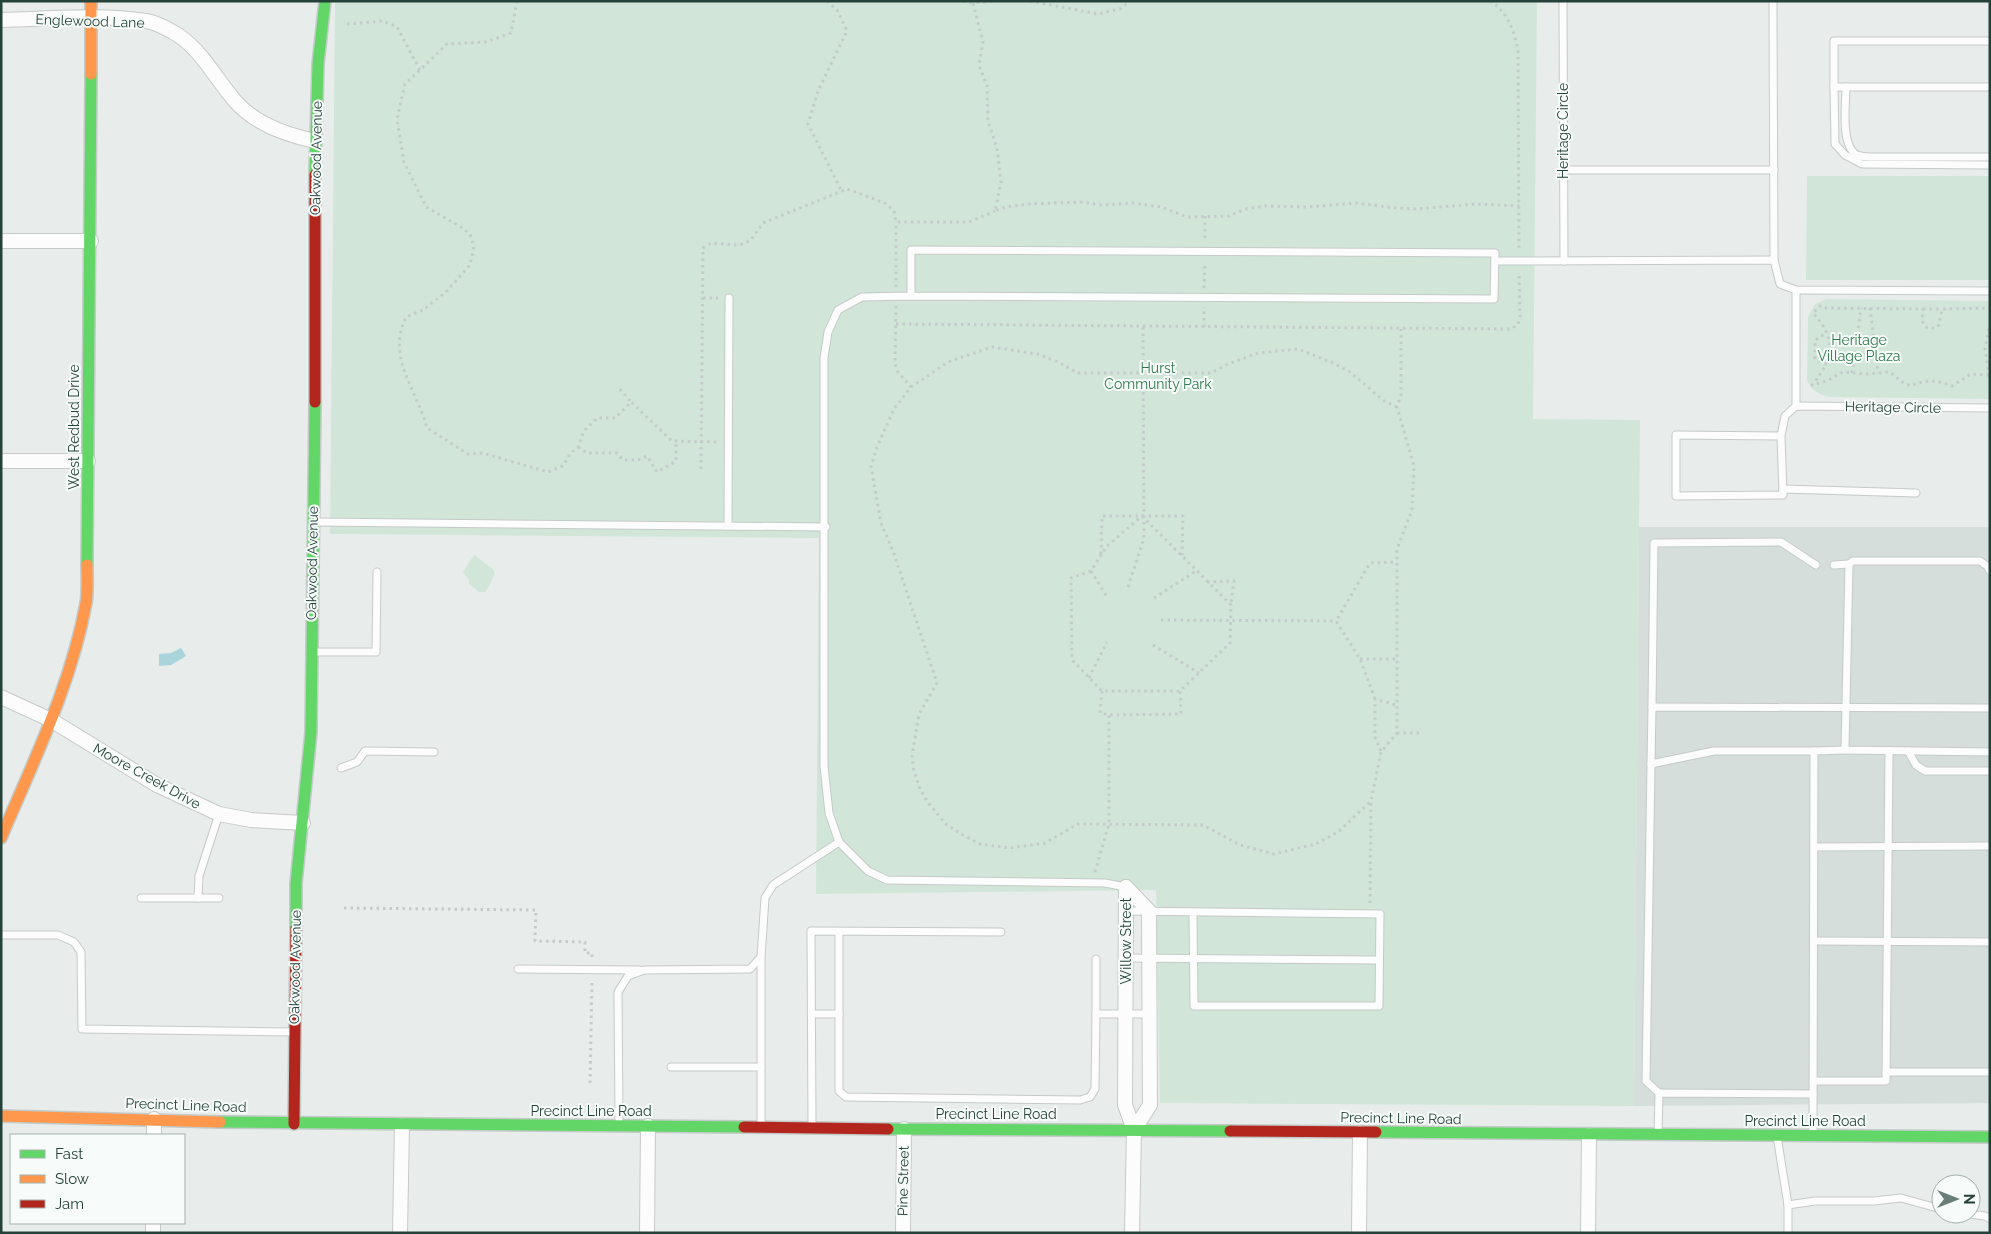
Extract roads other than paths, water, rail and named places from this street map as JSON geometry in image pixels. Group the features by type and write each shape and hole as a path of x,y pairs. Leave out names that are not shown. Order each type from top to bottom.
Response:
{"main road":[{"name":"West Redbud Drive","path":"1,838 51,720 70,669 86,602 89,520 91,1"},
{"name":"Oakwood Avenue","path":"294,1124 296,884 311,732 315,141 318,64 325,1"},
{"name":"Precinct Line Road","path":"1,1116 294,1124 1990,1137"}],"street":[{"name":"Englewood Lane","path":"1,20 91,18 148,21 172,31 189,44 204,59 235,102 256,118 297,137 315,141"},
{"path":"1,241 91,241"},
{"path":"1,461 88,461"},
{"name":"Moore Creek Drive","path":"1,697 51,720 157,785 219,814 252,820 303,823"},
{"name":"Willow Street","path":"1126,887 1149,911 1150,1105 1134,1130"},
{"name":"Willow Street","path":"1126,887 1125,1105 1134,1130 1132,1233"},
{"path":"154,1119 154,1134"},
{"path":"400,1233 402,1124"},
{"path":"647,1233 648,1126"},
{"name":"Pine Street","path":"902,1233 904,1128"},
{"path":"1359,1233 1360,1133"},
{"path":"1588,1233 1589,1135"}],"lane":[{"name":"Heritage Circle","path":"1563,1 1564,261"},
{"path":"1773,1 1774,260 1780,284 1796,290 1990,291"},
{"path":"1990,42 1834,42 1835,144 1845,155 1862,164 1990,165"},
{"path":"1834,87 1990,87"},
{"path":"1846,87 1846,139 1850,148 1857,155 1869,157 1990,157"},
{"path":"1564,170 1774,170"},
{"path":"911,296 911,250 1495,253 1494,299 1204,298 911,296 896,295 862,296 838,310 828,332 824,358 826,527 824,766 829,813 839,842 868,871 887,880 1105,883 1126,887"},
{"path":"1495,262 1519,260 1774,260"},
{"path":"1781,436 1676,436 1676,496 1783,495 1781,436 1785,416 1796,406 1796,290"},
{"path":"728,526 730,298"},
{"name":"Heritage Circle","path":"1796,406 1990,408"},
{"path":"1783,490 1916,494"},
{"path":"312,522 826,527"},
{"path":"1813,1094 1659,1093 1646,1081 1654,543 1781,542 1816,564"},
{"path":"1834,564 1849,564 1853,561 1980,561 1990,571"},
{"path":"1846,750 1849,564"},
{"path":"311,652 376,652 377,572"},
{"path":"1652,707 1990,708"},
{"path":"341,768 357,762 365,751 434,752"},
{"path":"1651,764 1714,751 1990,752"},
{"path":"1813,1136 1814,751"},
{"path":"1813,1081 1886,1081 1889,751"},
{"path":"1908,751 1916,765 1925,771 1990,772"},
{"path":"198,898 199,876 219,814"},
{"path":"761,1127 761,957 765,898 773,885 839,842"},
{"path":"1814,847 1990,846"},
{"path":"141,898 218,898"},
{"path":"1127,911 1380,914 1379,1006 1194,1006 1193,912"},
{"path":"812,1128 812,931 1001,932"},
{"path":"839,932 839,1091 846,1097 1070,1100 1090,1097 1095,1089 1096,959"},
{"path":"1,934 58,935 74,942 81,952 82,1029 294,1032"},
{"path":"1814,942 1990,942"},
{"path":"518,969 750,969 761,957"},
{"path":"1126,958 1379,960"},
{"path":"619,1126 618,992 628,976 644,970"},
{"path":"812,1014 839,1014"},
{"path":"1096,1014 1150,1014"},
{"path":"671,1067 761,1067"},
{"path":"1886,1072 1990,1072"},
{"path":"1658,1135 1659,1093"},
{"path":"1777,1136 1788,1205 1788,1233"},
{"path":"1788,1205 1815,1201 1874,1201 1901,1198 1931,1206"}],"water":[{"path":"181,648 186,656 171,665 159,666 159,654 171,653"}],"park label":[{"name":"Heritage Village Plaza","path":"1859,348"},
{"name":"Hurst Community Park","path":"1158,376"}]}
